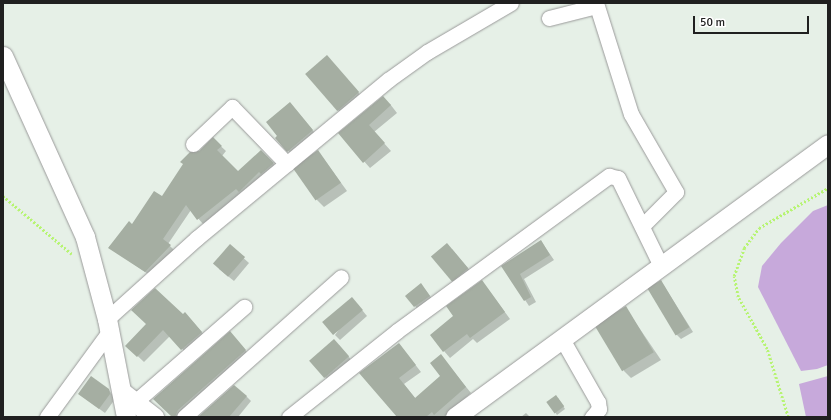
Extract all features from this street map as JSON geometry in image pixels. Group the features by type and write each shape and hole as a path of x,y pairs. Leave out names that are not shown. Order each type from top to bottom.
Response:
{"street":[{"path":"46,417 108,326 197,238 388,80 427,52 510,3"},
{"path":"549,18 596,5 631,114 676,192 642,226"},
{"path":"3,56 85,238 95,267 127,404"},
{"path":"193,144 232,107 287,164"},
{"path":"455,417 828,144"},
{"path":"290,417 397,331 608,176 618,178 661,266"},
{"path":"184,417 341,277"},
{"path":"127,404 244,307"},
{"path":"562,339 598,402 599,409 592,417"},
{"path":"127,404 154,417"}],"path":[{"path":"788,417 767,349 738,297 734,276 744,248 756,232 799,202 828,188"},
{"path":"3,196 80,262 95,267"}],"shaded area":[{"path":"828,205 828,365 817,369 801,371 758,287 762,266 781,243 813,211"},
{"path":"828,376 828,417 806,417 799,384"}],"building":[{"path":"327,55 359,92 337,111 305,74"},
{"path":"383,96 391,105 369,125 385,143 363,163 338,133"},
{"path":"290,102 313,130 287,152 275,138 277,136 266,122"},
{"path":"213,137 222,146 217,150 238,171 261,150 274,163 261,174 259,172 239,192 236,189 197,220 186,205 163,239 171,245 145,272 108,248 129,221 132,224 154,191 162,196 183,164 180,162 190,152 199,151"},
{"path":"318,150 341,183 316,201 293,168"},
{"path":"541,240 550,255 520,274 531,297 524,301 501,266"},
{"path":"447,243 468,268 452,282 431,256"},
{"path":"230,244 245,257 228,277 213,264"},
{"path":"482,280 505,312 470,338 467,334 443,352 430,335 453,316 446,306"},
{"path":"661,280 689,327 676,335 647,288"},
{"path":"421,283 430,296 414,307 405,296"},
{"path":"155,288 183,314 185,312 202,332 181,350 163,330 137,357 125,346 146,324 131,310"},
{"path":"352,297 363,310 333,335 322,322"},
{"path":"626,306 654,352 622,371 594,325"},
{"path":"230,331 246,350 178,410 175,417 172,417 153,399"},
{"path":"334,339 349,356 324,378 309,361"},
{"path":"399,343 416,365 399,378 415,398 440,376 430,363 441,354 466,387 434,415 432,412 426,417 397,417 359,373"},
{"path":"91,376 109,389 110,394 99,409 78,394"},
{"path":"234,385 247,396 229,417 198,417"},
{"path":"556,395 564,406 555,413 546,402"}]}
